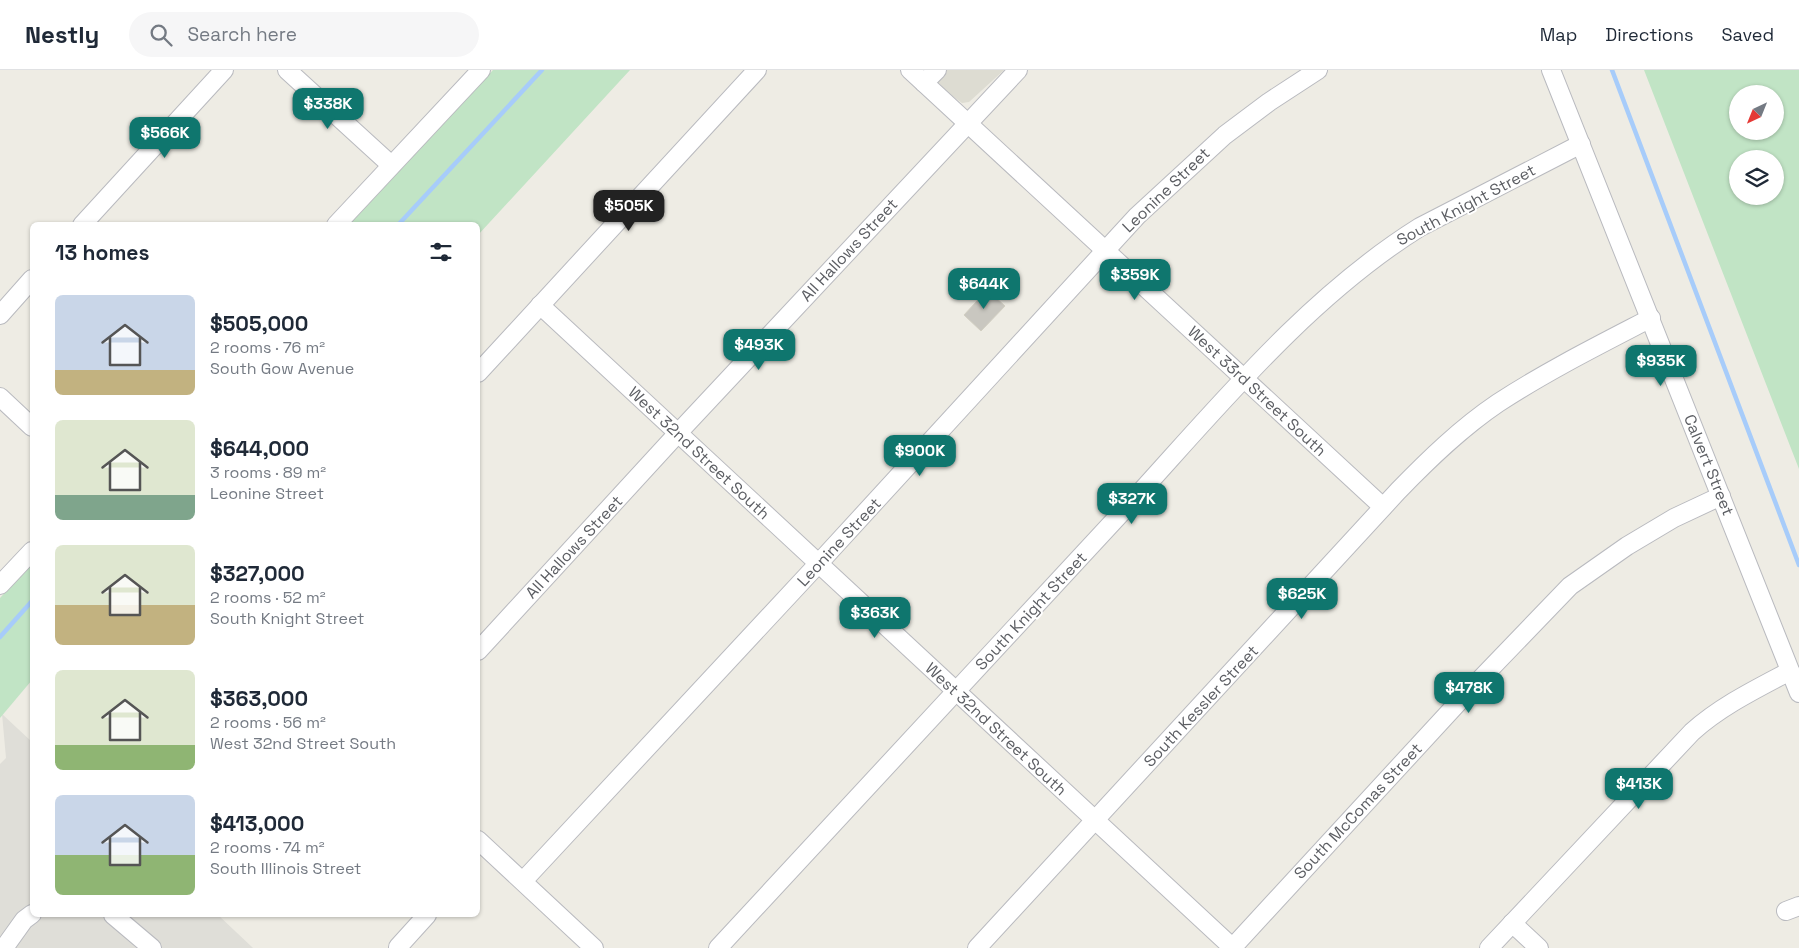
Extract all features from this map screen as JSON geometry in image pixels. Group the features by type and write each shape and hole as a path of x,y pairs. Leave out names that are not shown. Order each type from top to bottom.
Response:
{"street":[{"path":"85,222 224,70"},
{"path":"288,70 391,166"},
{"path":"339,222 481,70"},
{"path":"480,371 758,70"},
{"name":"West 33rd Street South","path":"910,70 1383,508"},
{"path":"924,84 937,70"},
{"name":"All Hallows Street","path":"480,649 678,433 1018,70"},
{"name":"Leonine Street","path":"523,881 818,564 1137,216 1225,135 1268,102 1318,70"},
{"name":"Calvert Street","path":"1551,70 1799,692"},
{"name":"South Knight Street","path":"718,948 1244,379 1326,296 1395,242 1437,217 1581,144"},
{"path":"0,315 30,281"},
{"name":"West 32nd Street South","path":"540,305 1232,948"},
{"name":"South Kessler Street","path":"977,948 1398,491 1439,450 1497,404 1562,364 1651,318"},
{"path":"0,397 30,425"},
{"name":"South McComas Street","path":"1232,948 1459,701 1570,586 1627,546 1674,518 1721,496"},
{"path":"0,585 30,553"},
{"path":"1489,948 1704,720 1736,700 1790,671"},
{"path":"481,849 523,881 594,948"},
{"path":"4,948 24,920 30,916"},
{"path":"115,917 152,948"},
{"path":"398,947 425,917"},
{"path":"1512,923 1539,948"}],"shaded area":[{"path":"925,70 1004,70 969,102 962,103"},
{"path":"2,714 30,740 30,917 220,917 253,948 0,948 0,764 6,758"}],"green space":[{"path":"493,70 630,70 480,233 480,222 352,222"},
{"path":"1644,70 1799,70 1799,469"},
{"path":"30,565 30,682 0,718 0,598"}],"building":[{"path":"987,290 1005,306 981,331 964,315"}],"waterway":[{"path":"401,222 542,70"},
{"path":"1612,70 1799,565"},
{"path":"0,637 30,603"}]}
